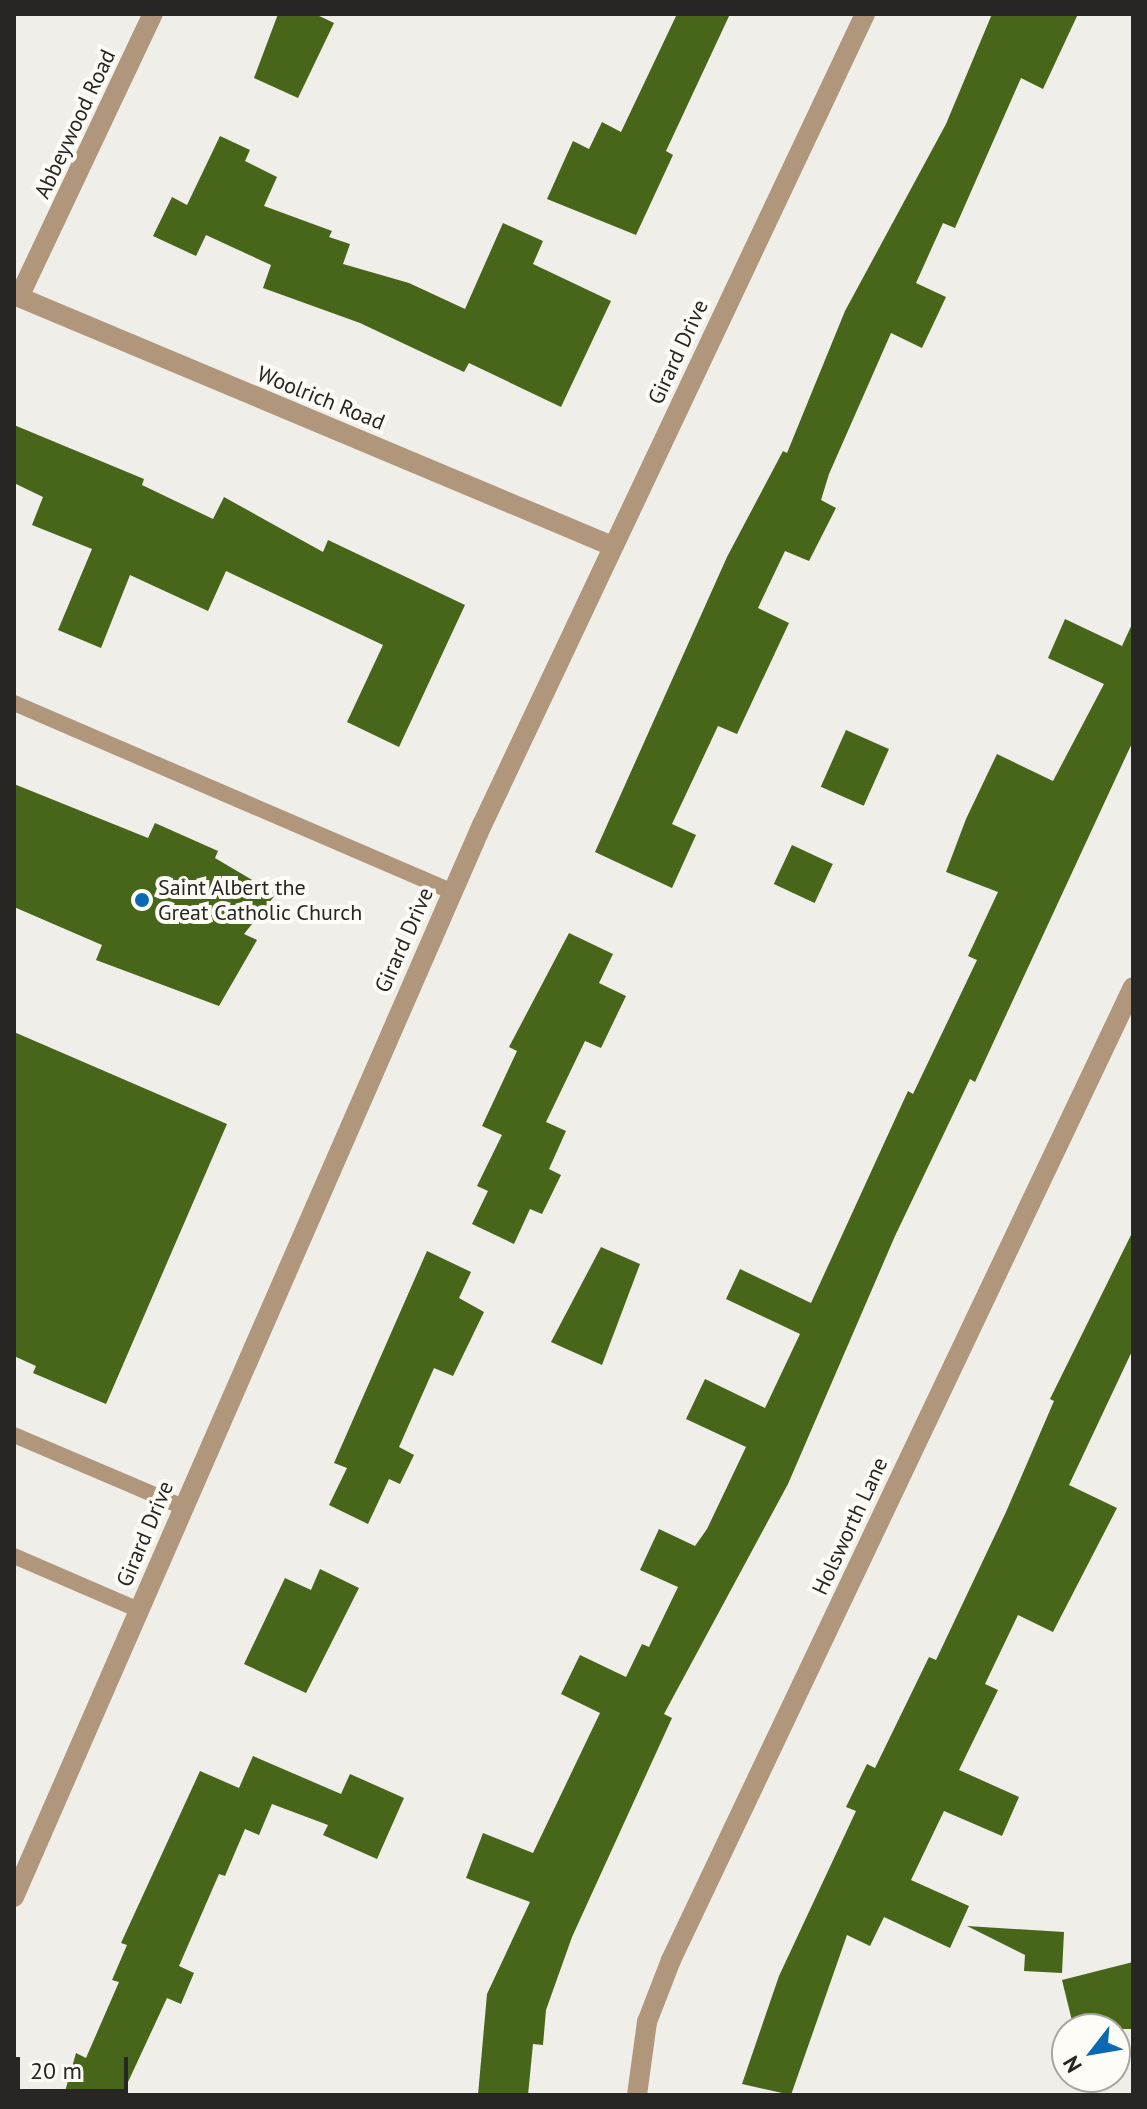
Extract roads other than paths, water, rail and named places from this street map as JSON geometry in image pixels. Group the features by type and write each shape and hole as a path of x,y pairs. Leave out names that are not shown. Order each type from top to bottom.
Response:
{"street":[{"name":"Abbeywood Road","path":"16,296 153,14"},
{"name":"Girard Drive","path":"14,1897 452,892 610,545 865,14"},
{"name":"Woolrich Road","path":"16,296 610,545"},
{"name":"Holsworth Lane","path":"637,2095 647,2022 671,1960 1133,987"}],"lane":[{"path":"14,703 452,892"},
{"path":"14,1435 183,1507"},
{"path":"14,1556 139,1610"}],"place":[{"name":"Saint Albert the Great Catholic Church","path":"142,900"}]}
